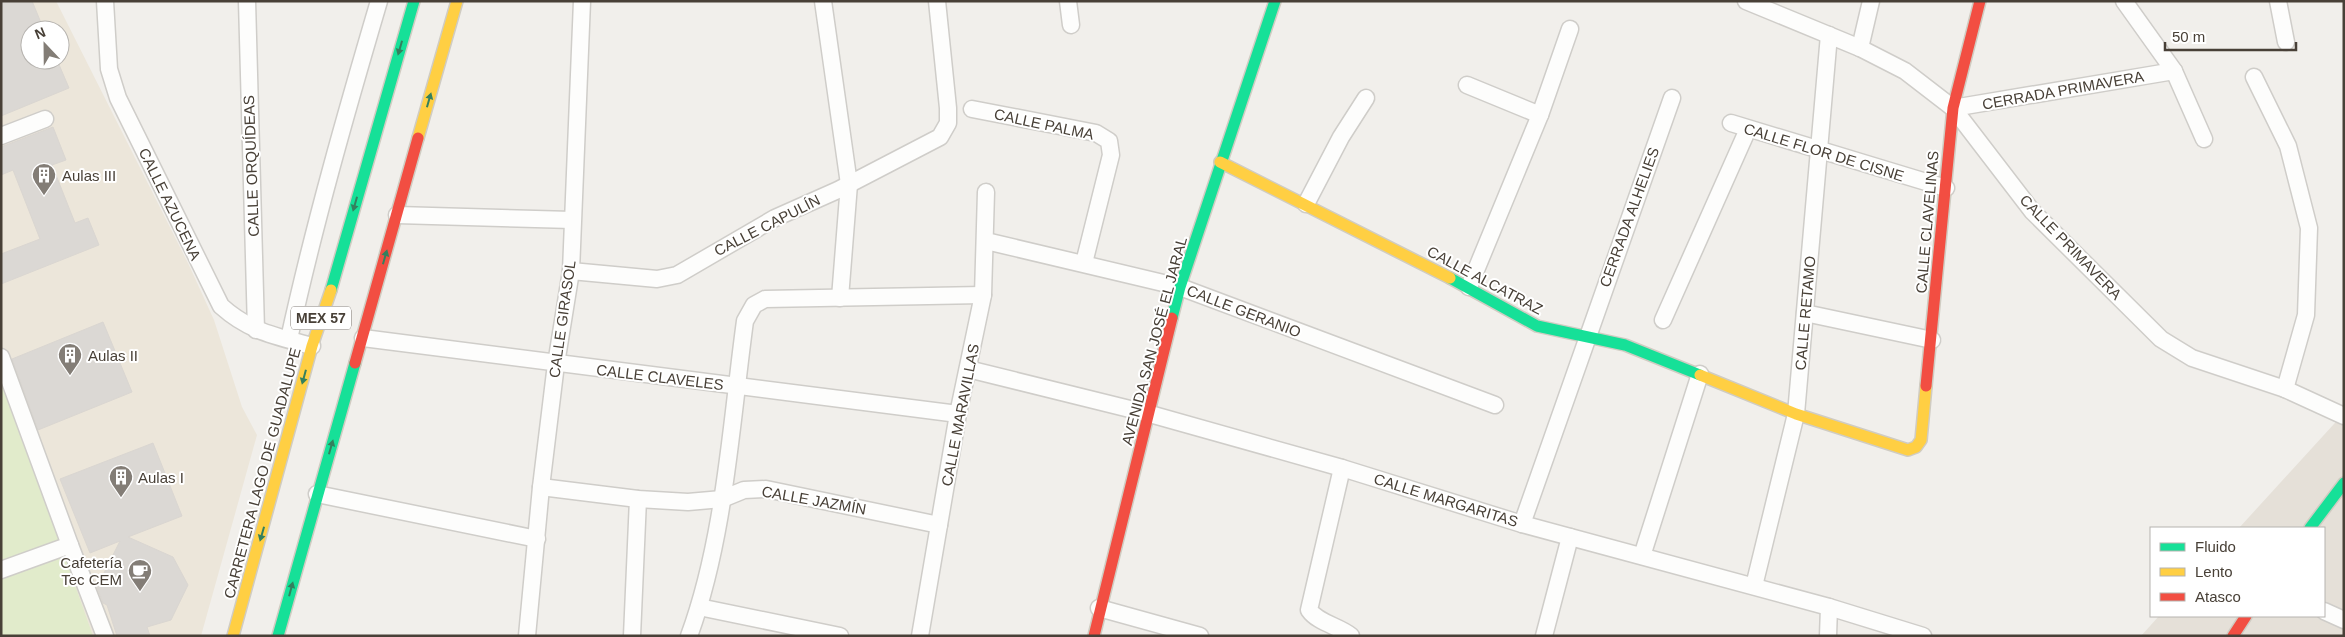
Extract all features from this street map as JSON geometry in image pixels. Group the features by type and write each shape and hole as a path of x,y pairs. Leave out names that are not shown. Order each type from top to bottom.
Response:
{"street":[{"name":"CALLE AZUCENA","path":"105,1 109,69 118,98 221,306 234,318 256,330 312,346"},
{"name":"CALLE ORQUÍDEAS","path":"247,1 256,330"},
{"path":"289,339 305,266 378,1"},
{"name":"CARRETERA LAGO DE GUADALUPE","path":"233,636 312,346 338,281 414,1"},
{"name":"MEX 57","path":"278,636 363,338 371,288 397,215 456,1"},
{"name":"CALLE GIRASOL","path":"527,636 541,487 556,364 571,271 582,1"},
{"path":"823,1 849,184 840,298"},
{"name":"CALLE CAPULÍN","path":"571,271 658,280 677,275 775,218 849,184 940,137 948,123 938,1"},
{"path":"1068,1 1071,24"},
{"name":"AVENIDA SAN JOSÉ EL JARAL","path":"1094,636 1099,608 1150,414 1180,287 1275,1"},
{"name":"CALLE PRIMAVERA","path":"1746,1 1860,48 1905,71 1953,108 2032,211 2161,339 2192,358 2285,389 2344,416"},
{"path":"1860,48 1871,1"},
{"name":"CALLE CLAVELINAS","path":"1916,447 1921,440 1932,340 1953,108 1980,1"},
{"path":"2124,1 2174,71 2204,139"},
{"path":"2278,1 2286,42"},
{"path":"1469,287 1540,114 1570,29"},
{"name":"CALLE RETAMO","path":"1754,586 1796,414 1829,35"},
{"name":"CERRADA PRIMAVERA","path":"1953,108 2174,71"},
{"path":"2254,77 2288,146 2309,228 2306,315 2285,389"},
{"path":"1467,85 1540,114"},
{"path":"1306,204 1341,137 1366,98"},
{"name":"CERRADA ALHELIES","path":"1522,524 1586,336 1672,98"},
{"name":"CALLE PALMA","path":"972,109 1096,133 1109,141 1111,155 1084,263"},
{"path":"1,136 45,119"},
{"name":"CALLE FLOR DE CISNE","path":"1731,123 1819,152 1946,188"},
{"path":"1663,320 1748,129"},
{"name":"CALLE ALCATRAZ","path":"1220,162 1469,287 1537,326 1625,345 1796,414 1908,450 1916,447"},
{"name":"CALLE MARAVILLAS","path":"920,636 958,414 983,295 986,192"},
{"path":"397,215 572,220"},
{"name":"CALLE GERANIO","path":"986,241 1180,287 1495,405"},
{"path":"689,636 699,607 722,498 745,320 754,305 765,299 983,295"},
{"path":"1805,313 1932,340"},
{"name":"CALLE CLAVELES","path":"363,338 958,414"},
{"path":"1,357 70,545 106,636"},
{"name":"CALLE MARGARITAS","path":"968,369 1150,414 1342,468 1522,524 1830,607 1923,636"},
{"path":"1642,556 1700,374"},
{"path":"1342,468 1310,610 1313,616 1343,629 1351,636"},
{"path":"2311,527 2344,483"},
{"name":"CALLE JAZMÍN","path":"541,487 638,499 688,502 722,498 744,490 766,489 939,525"},
{"path":"317,494 537,539"},
{"path":"632,636 638,499"},
{"path":"1544,636 1570,537"},
{"path":"1,570 70,545"},
{"path":"699,607 840,636"},
{"path":"1828,636 1830,607"},
{"path":"1099,608 1200,636"},
{"path":"2325,611 2344,620"},
{"path":"2232,636 2245,617"}],"shaded area":[{"path":"1,1 56,1 66,20 20,20 20,70 70,70 70,29 188,263 214,320 242,407 257,435 201,636 1,636"},
{"path":"2344,413 2344,636 2141,636 2158,617 2325,617 2325,527 2240,527"}],"green space":[{"path":"1,376 93,636 1,636"}],"building":[{"path":"1,1 32,1 40,20 20,20 20,70 61,70 69,88 1,116"},
{"name":"Aulas III","path":"53,127 66,160 52,165 75,223 88,218 99,245 1,284 1,254 40,239 13,170 1,175 1,147"},
{"name":"Aulas II","path":"103,322 132,392 38,430 12,359"},
{"path":"153,443 182,516 128,537 173,557 188,585 171,620 147,627 150,636 117,636 107,605 103,603 97,587 120,541 90,553 60,479"}],"traffic: fast":[{"path":"331,290 414,1"},
{"path":"1172,318 1180,287 1275,1"},
{"path":"1450,278 1537,326 1625,345 1700,375"},
{"path":"278,636 355,363"},
{"path":"2311,527 2344,483"}],"traffic: slow":[{"path":"418,138 457,1"},
{"path":"1220,162 1450,278"},
{"path":"233,636 312,346 331,290"},
{"path":"1700,375 1796,414 1908,450 1916,447 1921,440 1926,386"}],"traffic: jam":[{"path":"1926,386 1953,108 1980,1"},
{"path":"355,363 418,138"},
{"path":"1094,636 1172,318"},
{"path":"2233,636 2245,617"}],"place":[{"name":"Aulas III","path":"44,196"},
{"name":"Aulas II","path":"70,376"},
{"name":"Aulas I","path":"121,498"},
{"name":"Cafetería Tec CEM","path":"140,592"}]}
